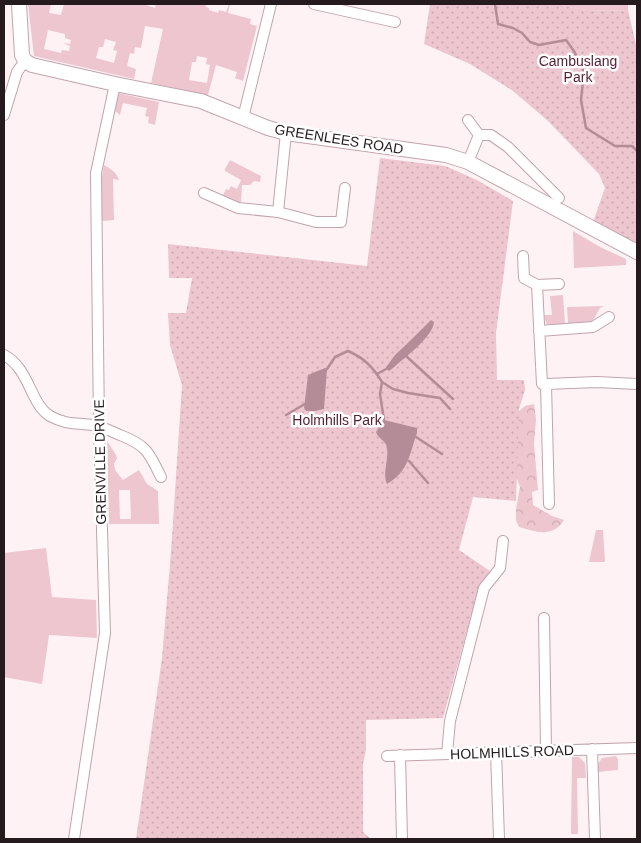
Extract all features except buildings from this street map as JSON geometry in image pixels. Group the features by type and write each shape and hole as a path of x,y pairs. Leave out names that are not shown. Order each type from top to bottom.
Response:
{"main road":[{"path":"19,4 22,55 26,61"},
{"name":"GREENLEES ROAD","path":"26,61 32,65 200,101 286,133 446,155 468,162 637,252"}],"street":[{"path":"243,118 271,4"},
{"path":"314,4 395,22"},
{"path":"4,115 17,72 26,61"},
{"name":"GRENVILLE DRIVE","path":"74,839 105,633 99,426 96,173 115,84"},
{"path":"468,120 479,136"},
{"path":"278,212 286,133"},
{"path":"479,136 491,135 508,147 559,198"},
{"path":"468,162 479,136"},
{"path":"204,192 238,208 278,212 316,222 341,222 345,188"},
{"path":"523,256 524,278 537,285 559,284"},
{"path":"537,285 542,384 597,382 637,384"},
{"path":"539,331 593,327 609,317"},
{"path":"4,355 12,359 47,414 66,423 99,426 136,441 145,447 161,477"},
{"path":"546,384 549,504"},
{"path":"447,754 450,721 484,588 500,568 503,541"},
{"path":"544,618 546,751"},
{"name":"HOLMHILLS ROAD","path":"387,756 637,748"},
{"path":"592,750 595,839"},
{"path":"496,752 499,839"},
{"path":"400,755 402,839"}],"green space":[{"path":"28,4 51,4 49,13 61,15 64,4 146,4 155,8 156,4 206,4 209,10 218,13 219,10 226,12 230,4 228,13 251,19 250,24 257,26 243,81 235,78 237,72 216,65 208,95 151,83 163,29 145,26 141,48 135,47 134,54 130,53 127,66 136,69 134,79 34,56","holes":["48,30 65,34 65,38 71,40 70,44 63,43 70,46 69,51 62,50 61,53 44,49","105,39 116,42 113,50 117,51 114,63 96,58 99,47 103,47","197,56 207,58 206,64 210,65 207,83 189,80 192,62 196,62"]},
{"name":"Cambuslang Park","path":"430,4 559,4 585,10 628,10 637,49 637,246 593,222 605,188 599,174 548,121 513,91 470,64 424,44"},
{"path":"559,4 628,4 628,10 585,10"},
{"path":"118,93 159,102 155,125 148,123 149,117 145,116 147,108 123,103 120,115 115,111"},
{"name":"Holmhills Park","path":"380,158 445,166 477,180 513,201 496,333 497,380 524,380 525,390 519,409 516,501 473,497 459,550 490,571 477,594 443,718 366,720 366,750 363,764 363,832 371,839 136,839 162,658 182,385 170,345 168,313 186,313 192,278 169,278 168,244 367,266"},
{"path":"230,160 261,176 260,182 254,181 250,185 242,185 241,203 223,195 226,189 229,190 231,186 237,189 241,180 225,171"},
{"path":"104,165 113,171 119,180 113,179 114,220 102,221 101,184"},
{"path":"573,231 600,247 626,259 626,265 574,268"},
{"path":"563,295 565,324 547,324 544,315 552,315 550,296"},
{"path":"604,306 600,308 592,322 568,324 567,307"},
{"path":"534,404 536,419 534,444 538,490 532,492 533,505 552,516 564,520 555,529 544,532 519,527 516,520 520,487 514,471 512,417 525,406"},
{"path":"107,441 117,458 114,464 115,470 123,480 139,470 147,484 158,491 159,524 109,524","holes":["119,490 130,490 131,519 120,519"]},
{"path":"596,530 603,530 605,562 589,562"},
{"path":"46,548 52,597 96,600 97,638 49,635 42,684 4,677 4,553"},
{"path":"616,756 618,759 618,770 598,772 598,764 602,758"},
{"path":"572,757 579,757 585,763 586,778 577,778 578,834 571,834"}],"shaded area":[{"path":"431,320 434,322 432,328 423,341 393,368 389,371 386,369 396,354"},
{"path":"325,368 327,369 324,409 306,411 304,408 308,375"},
{"path":"384,420 417,428 410,455 404,468 400,474 387,484 385,475 387,448 376,432"}],"waterway":[{"path":"495,4 498,24 513,28 522,33 530,42 539,45 566,40 574,51 584,72 581,100 586,128 615,146 632,146 637,151"},
{"path":"327,369 335,357 348,351 368,364 382,382 380,394 384,420"},
{"path":"406,356 453,399"},
{"path":"377,374 386,369"},
{"path":"382,382 393,389 440,398 450,409"},
{"path":"286,415 305,404"},
{"path":"416,437 442,454"},
{"path":"409,461 428,483"}]}
